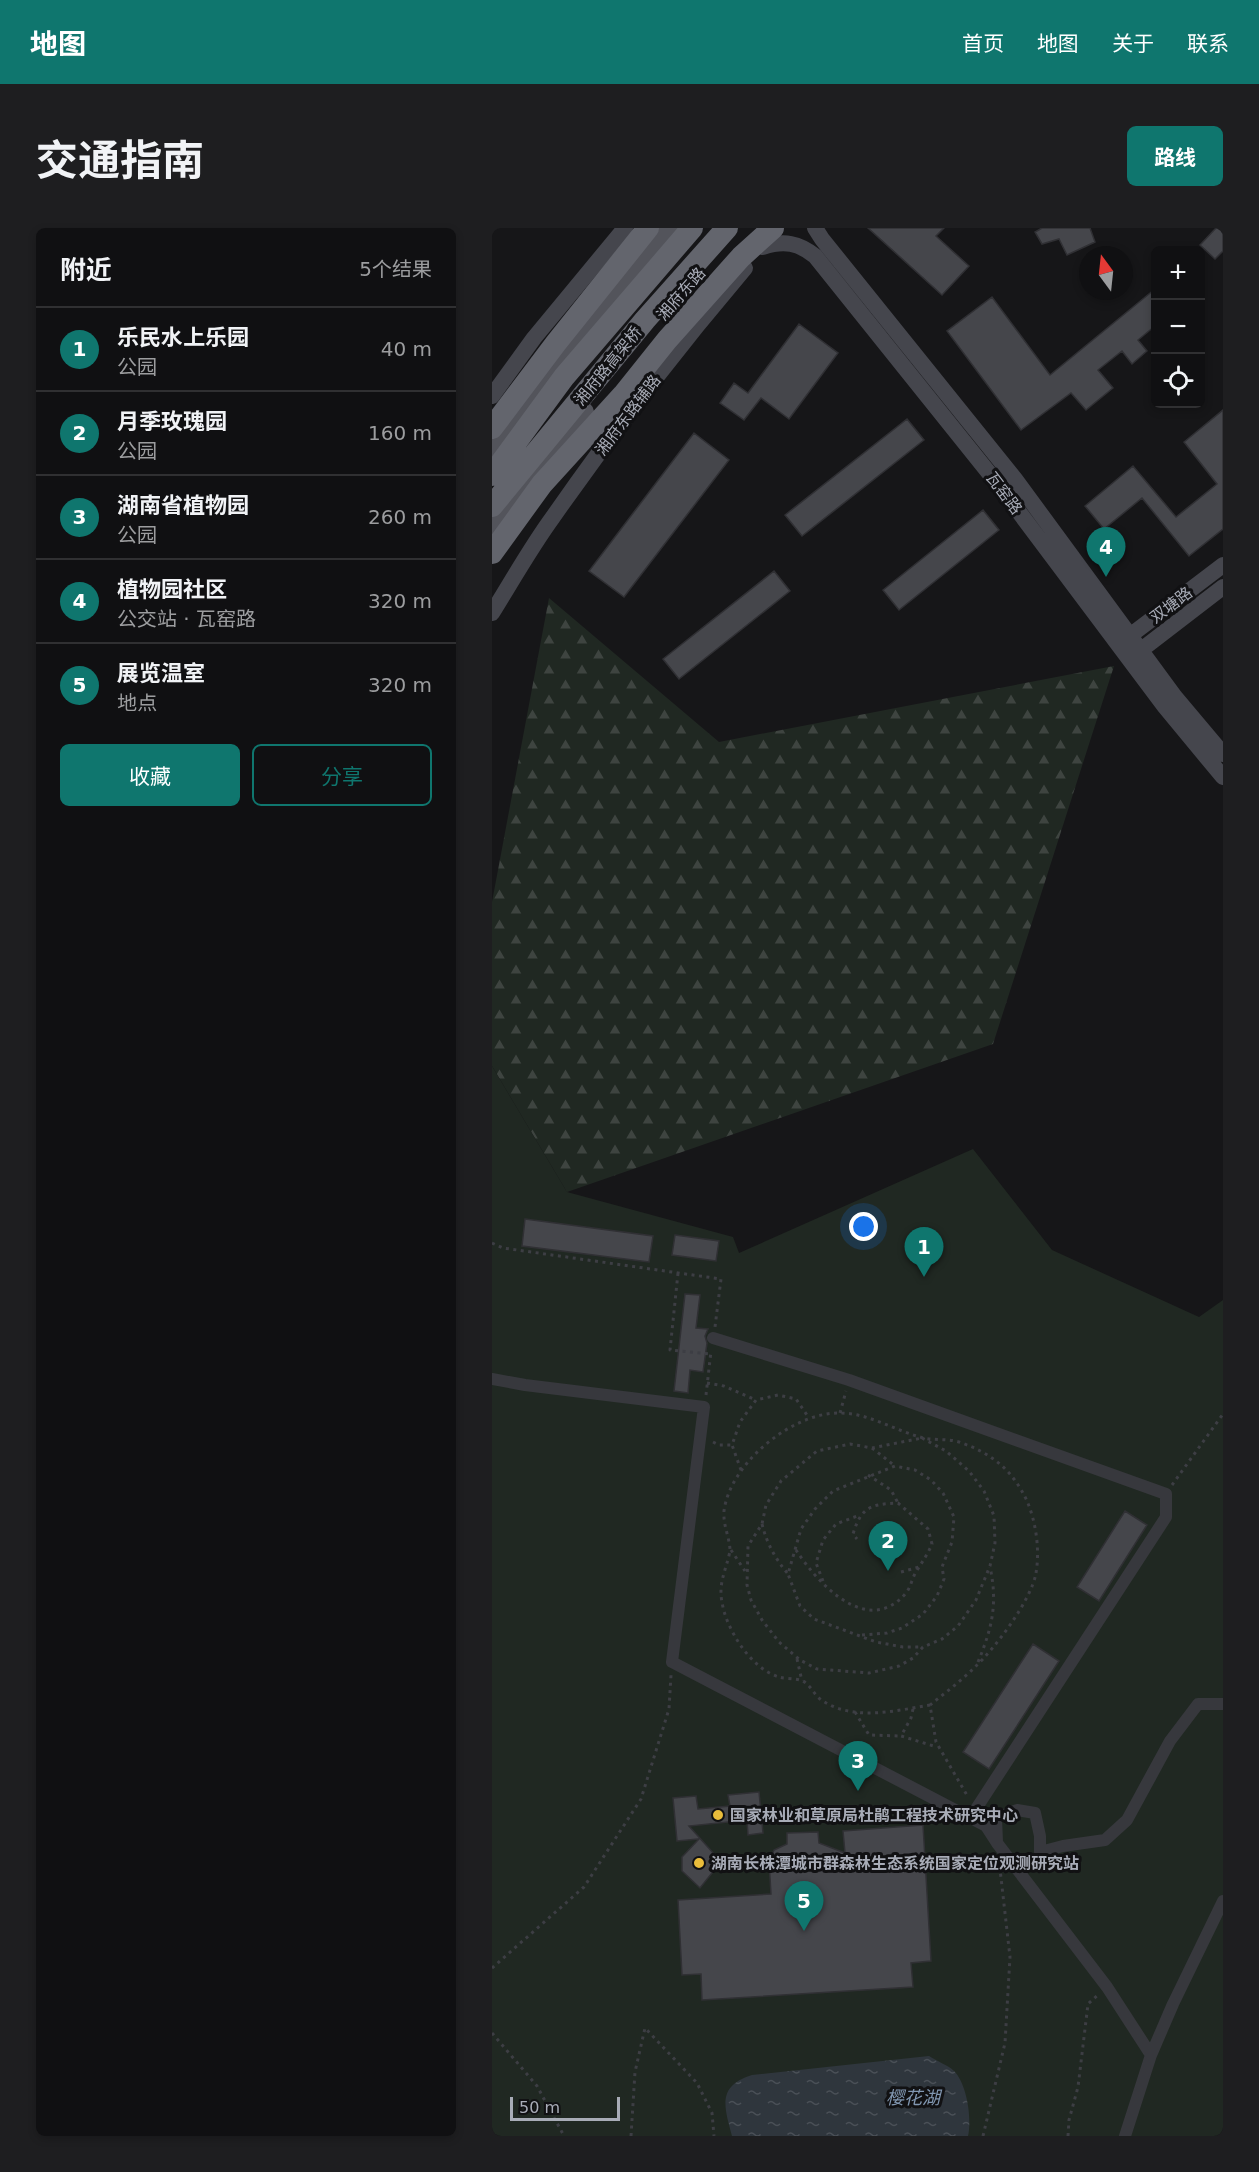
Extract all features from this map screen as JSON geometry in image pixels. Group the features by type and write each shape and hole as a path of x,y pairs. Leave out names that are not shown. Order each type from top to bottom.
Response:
{"highway":[{"path":"492,428 556,343 629,238 650,228"},
{"name":"湘府路高架桥","path":"492,475 564,377 692,228"},
{"name":"湘府路高架桥","path":"492,506 645,320 727,228"},
{"path":"492,553 542,484 623,395 741,257 768,234"}],"main road":[{"path":"492,448 618,287 671,228"},
{"name":"湘府东路","path":"492,531 538,468 653,326 739,228"},
{"name":"湘府东路辅路","path":"492,613 551,518 628,413 768,234 780,228"},
{"name":"瓦窑路","path":"816,228 822,239 1016,479 1124,640"},
{"name":"瓦窑路","path":"768,234 784,242 796,244 815,256 1135,654 1223,754"},
{"path":"492,396 534,338 629,238"},
{"name":"双塘路","path":"1124,640 1223,565"},
{"name":"双塘路","path":"1135,654 1223,587"},
{"name":"瓦窑路","path":"1135,654 1165,707 1223,777"}],"street":[{"path":"713,1338 849,1380 1166,1494 1166,1517 975,1809 997,1843 1107,1987 1151,2055"},
{"path":"492,1379 704,1407 672,1662 986,1826"},
{"path":"997,1843 996,1818 1017,1810 1035,1813 1040,1836 1040,1852 1105,1840 1127,1820 1170,1741 1198,1704 1223,1704"},
{"path":"1125,2136 1151,2055 1223,1901"}],"path":[{"path":"492,1243 503,1248 721,1279 704,1407"},
{"path":"678,1273 670,1350 711,1354"},
{"path":"840,1413 849,1380"},
{"path":"707,1383 724,1386 756,1400 778,1395 796,1399 809,1418"},
{"path":"741,1470 732,1445 741,1422 756,1400"},
{"path":"746,1572 730,1550 725,1533 724,1511 730,1490 741,1470 758,1451 809,1418 840,1413 879,1421 922,1438 946,1451 969,1471 984,1491 994,1516 995,1543 990,1566 976,1600 958,1626 942,1639 923,1647 903,1647 876,1642 814,1619 800,1606 788,1574 771,1550 762,1524"},
{"path":"1166,1494 1223,1414"},
{"path":"700,1435 719,1445 732,1445"},
{"path":"730,1550 721,1581 721,1600 726,1618 741,1647 756,1663 777,1677 802,1681 820,1698 842,1711 870,1713 930,1706 976,1667 1027,1599 1036,1573 1037,1544 1032,1513 1020,1486 1003,1467 981,1450 951,1440 922,1438 872,1448 850,1443 817,1450 781,1480 766,1505 762,1524 748,1546 747,1585 751,1600 762,1620 779,1642 797,1657 817,1669 869,1673 898,1666 913,1658 923,1647"},
{"path":"861,1635 887,1633 902,1628 923,1614 937,1596 944,1579 942,1567 952,1542 954,1517 943,1493 931,1480 915,1470 895,1466 872,1448"},
{"path":"788,1574 801,1529 815,1509 833,1491 895,1466"},
{"path":"796,1550 808,1568 839,1598 860,1609 878,1611 890,1606 907,1592 932,1544 928,1529 898,1503 891,1490 868,1475"},
{"path":"857,1539 853,1534 858,1518 875,1504 898,1503"},
{"path":"824,1583 816,1563 823,1540 836,1524 864,1513"},
{"path":"901,1572 921,1566"},
{"path":"976,1667 989,1637 994,1616 995,1589 990,1566"},
{"path":"797,1657 802,1681"},
{"path":"492,1968 584,1887 641,1799 669,1709 672,1662"},
{"path":"930,1706 936,1742 975,1809"},
{"path":"901,1736 911,1718 913,1708"},
{"path":"854,1712 869,1735 901,1736 939,1747"},
{"path":"983,2136 1005,2043 1010,1957 997,1843"},
{"path":"1068,2136 1069,2120 1078,2087 1088,2004 1107,1987"},
{"path":"632,2136 635,2072 645,2028 697,2083 712,2113 714,2136"},
{"path":"492,2033 537,2086 564,2136"}],"green space":[{"path":"549,598 719,742 1114,666 993,1044 567,1192 492,1066 492,902"},
{"path":"492,1066 567,1192 733,1237 739,1253 973,1149 1052,1250 1199,1317 1223,1300 1223,2136 492,2136"}],"water":[{"name":"樱花湖","path":"929,2056 954,2071 962,2084 969,2111 968,2136 732,2136 726,2106 728,2091 733,2085 752,2075"}],"building":[{"path":"868,228 944,228 936,236 969,266 942,295"},
{"path":"1042,228 1090,228 1095,242 1079,246 1079,249 1067,255 1059,239 1042,244 1035,232"},
{"path":"1216,228 1223,228 1223,251 1215,259 1205,250 1205,246 1200,245"},
{"path":"1151,292 1151,329 1138,340 1147,351 1132,364 1122,351 1098,370 1113,388 1086,410 1071,393 1021,430 947,331 992,297 1050,375"},
{"path":"799,324 838,353 789,419 761,398 744,420 720,403 734,383 748,393"},
{"path":"1223,410 1223,529 1189,556 1142,498 1104,529 1085,506 1133,466 1176,517 1217,484 1184,442"},
{"path":"907,419 924,440 802,536 785,515"},
{"path":"694,433 729,460 624,597 589,571"},
{"path":"983,510 999,530 899,610 883,590"},
{"path":"774,571 790,591 679,679 663,659"},
{"path":"525,1219 653,1236 649,1262 522,1246"},
{"path":"675,1235 719,1241 716,1261 672,1255"},
{"path":"685,1294 700,1295 696,1328 708,1329 705,1336 707,1343 703,1372 690,1370 688,1393 674,1391"},
{"path":"1125,1511 1147,1525 1099,1601 1077,1587"},
{"path":"1033,1644 1059,1661 989,1769 963,1752"},
{"name":"国家林业和草原局杜鹃工程技术研究中心","path":"759,1792 763,1833 748,1835 747,1820 689,1826 715,1855 716,1868 700,1888 682,1871 682,1857 699,1839 677,1841 673,1798 696,1796 698,1809 730,1806 728,1795"},
{"path":"923,1825 931,1961 911,1963 913,1987 702,2000 701,1974 682,1975 678,1900 771,1894 769,1861 774,1850 787,1844 787,1833 818,1832 819,1843 845,1853 843,1831"}],"place":[{"name":"植物园社区","path":"1106,577"},
{"name":"乐民水上乐园","path":"924,1277"},
{"name":"月季玫瑰园","path":"888,1571"},
{"name":"湖南省植物园","path":"858,1791"},
{"name":"国家林业和草原局杜鹃工程技术研究中心","path":"718,1815"},
{"name":"湖南长株潭城市群森林生态系统国家定位观测研究站","path":"699,1863"},
{"name":"展览温室","path":"804,1931"}]}
